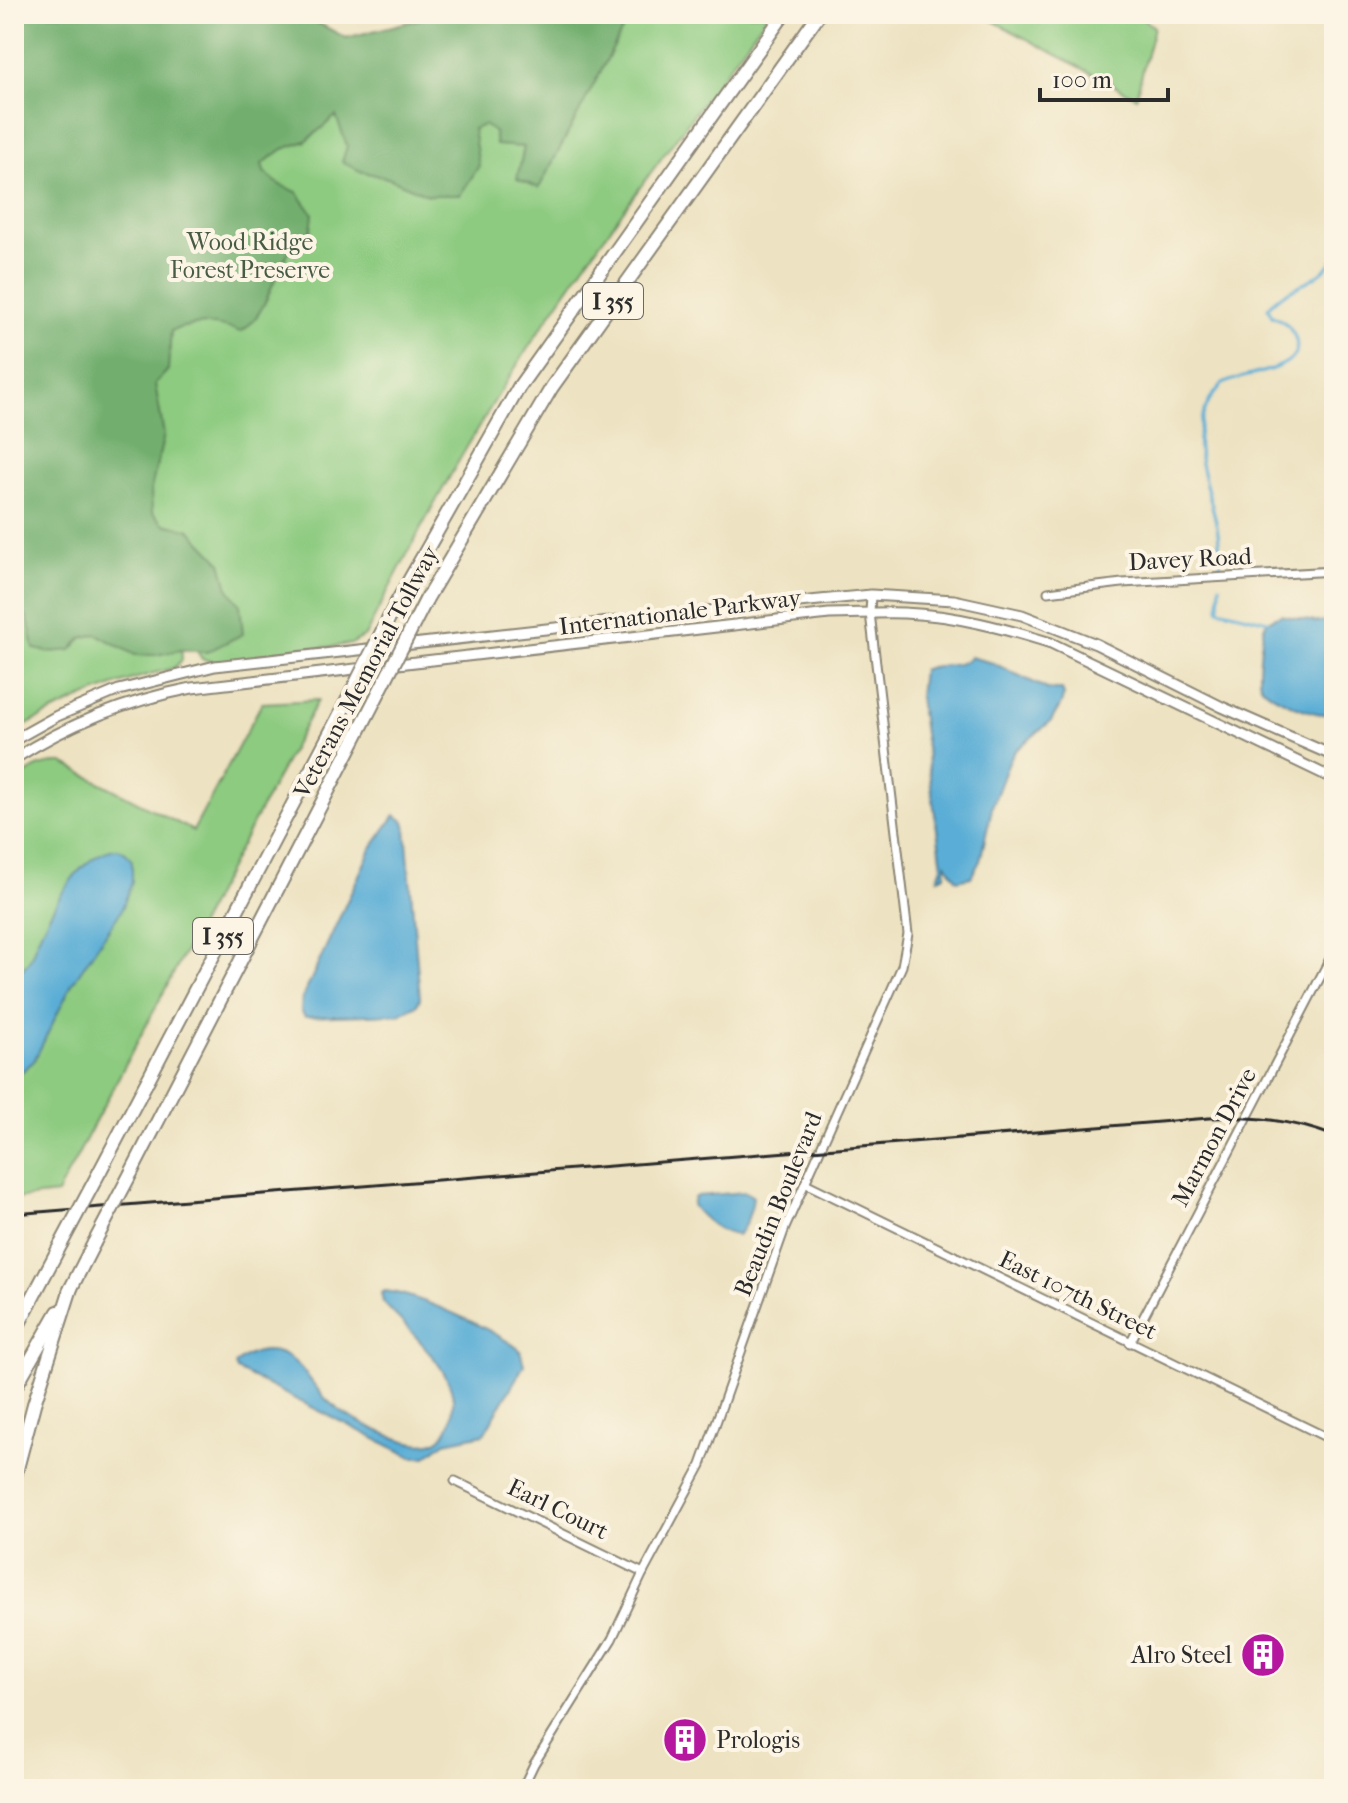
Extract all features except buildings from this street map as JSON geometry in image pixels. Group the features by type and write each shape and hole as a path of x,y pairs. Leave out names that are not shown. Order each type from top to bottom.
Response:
{"highway":[{"name":"Veterans Memorial Tollway","path":"14,1333 397,602 519,387 784,14"},
{"name":"Veterans Memorial Tollway","path":"14,1389 71,1288 426,600 552,387 819,14"},
{"path":"14,1480 34,1404 71,1288"}],"street":[{"name":"Davey Road","path":"1048,592 1122,583 1334,571"},
{"name":"Beaudin Boulevard","path":"522,1789 550,1737 612,1639 643,1573 701,1465 785,1228 902,966 908,934 870,613 871,595"},
{"name":"Internationale Parkway","path":"14,740 57,716 119,690 215,666 871,595 954,600 1022,615 1096,644 1222,707 1334,756"},
{"name":"Internationale Parkway","path":"14,759 67,730 113,710 143,699 192,688 809,617 904,613 947,617 1002,628 1051,643 1334,779"},
{"name":"Marmon Drive","path":"1130,1343 1334,951"},
{"name":"East 107th Street","path":"805,1183 1334,1441"},
{"name":"Earl Court","path":"455,1481 643,1573"}],"green space":[{"name":"Wood Ridge Forest Preserve","path":"14,14 301,14 346,38 440,14 768,14 617,219 530,345 443,488 365,636 351,644 216,662 202,659 197,651 207,652 181,643 182,660 174,668 92,694 14,732"},
{"name":"Wood Ridge Forest Preserve","path":"14,14 301,14 346,38 440,14 631,14 539,188 517,179 524,147 496,145 494,132 484,125 473,129 479,166 460,195 428,195 342,162 347,146 336,116 306,141 283,149 262,164 264,172 280,185 297,192 313,214 311,230 292,247 259,313 241,332 206,324 171,331 168,370 155,384 164,435 151,489 152,512 164,524 190,530 221,562 228,588 240,605 243,634 207,652 181,650 135,655 97,634 82,638 71,650 49,652 34,649 28,619 14,600"},
{"path":"980,14 1119,14 1143,19 1154,27 1136,97"},
{"path":"318,700 57,1194 14,1199 14,783 37,767 63,763 193,831 262,703"}],"water":[{"path":"1281,615 1315,622 1334,621 1334,666 1329,676 1331,708 1328,714 1291,704 1271,694 1260,683 1260,654 1265,625"},
{"path":"970,657 993,663 1049,690 1062,690 1064,695 1051,721 1015,751 1010,759 993,804 980,861 971,877 957,880 946,863 945,875 938,878 942,866 919,697 922,670 960,663"},
{"path":"395,815 404,821 406,829 420,998 417,1005 399,1014 305,1017 301,1011 302,999 371,849"},
{"path":"118,849 132,861 132,882 121,911 72,984 34,1061 14,1078 14,981 29,961 44,926 69,883 91,860 104,852"},
{"path":"746,1192 753,1197 751,1207 746,1223 737,1235 724,1232 712,1224 692,1205 697,1196"},
{"path":"385,1291 455,1314 520,1350 524,1365 484,1434 445,1442 426,1457 412,1457 237,1370 235,1365 245,1357 261,1351 279,1353 294,1361 326,1399 353,1419 409,1442 430,1443 439,1439 451,1421 452,1392 438,1364 383,1302 381,1293"}],"waterway":[{"path":"1334,77 1330,121 1334,156"},
{"path":"1221,569 1217,527 1200,462 1199,431 1203,415 1211,398 1223,384 1272,369 1293,357 1297,347 1294,335 1285,323 1272,316 1268,308 1282,295 1318,275 1334,259"},
{"path":"1220,585 1219,609 1268,621"}],"railway":[{"path":"14,1214 1209,1118 1273,1120 1334,1136"}],"place":[{"name":"Alro Steel","path":"1263,1655"},
{"name":"Prologis","path":"685,1740"}]}
